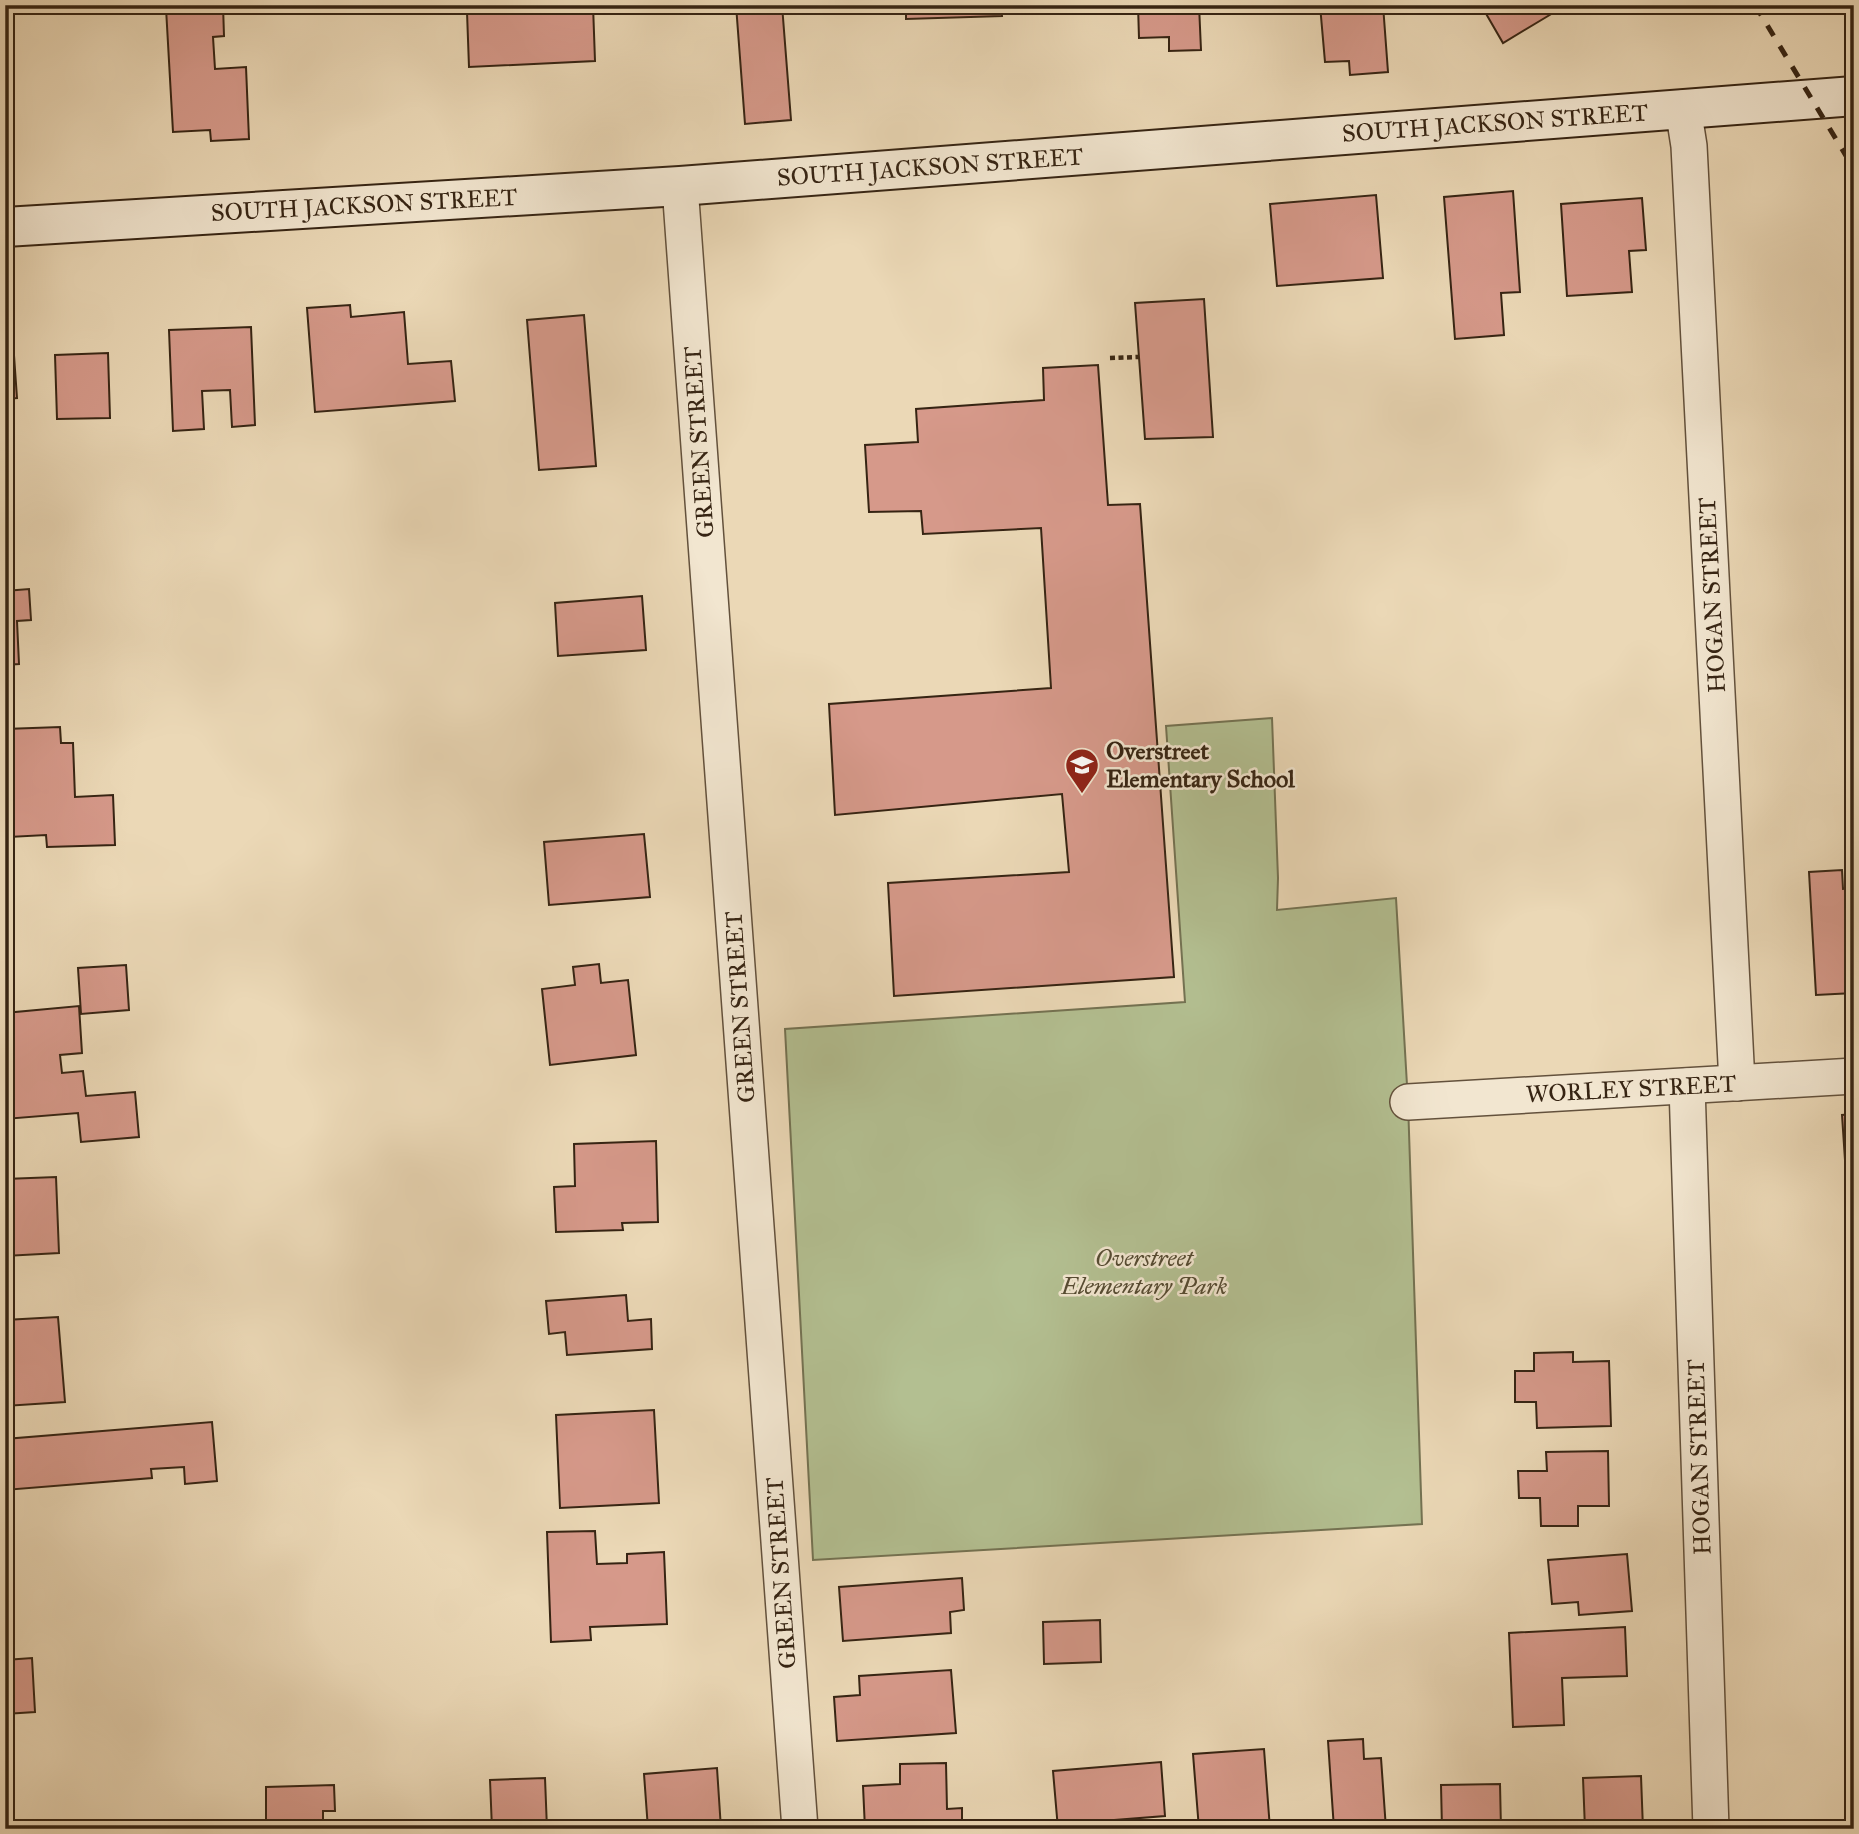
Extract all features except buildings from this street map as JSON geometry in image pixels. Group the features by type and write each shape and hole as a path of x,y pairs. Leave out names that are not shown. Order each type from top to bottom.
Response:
{"main road":[{"name":"SOUTH JACKSON STREET","path":"5,227 680,186 1854,96"}],"street":[{"name":"HOGAN STREET","path":"1683,108 1689,146 1737,1083"},
{"name":"GREEN STREET","path":"680,186 800,1829"},
{"name":"WORLEY STREET","path":"1408,1102 1854,1076"},
{"name":"HOGAN STREET","path":"1687,1086 1711,1829"}],"path":[{"path":"1110,358 1139,357"}],"green space":[{"name":"Overstreet Elementary Park","path":"1272,718 1277,910 1396,898 1408,1102 1422,1524 813,1560 785,1029 1185,1002 1166,726"}],"railway":[{"path":"1755,5 1854,169"}],"place":[{"name":"Overstreet Elementary School","path":"1082,795"}]}
